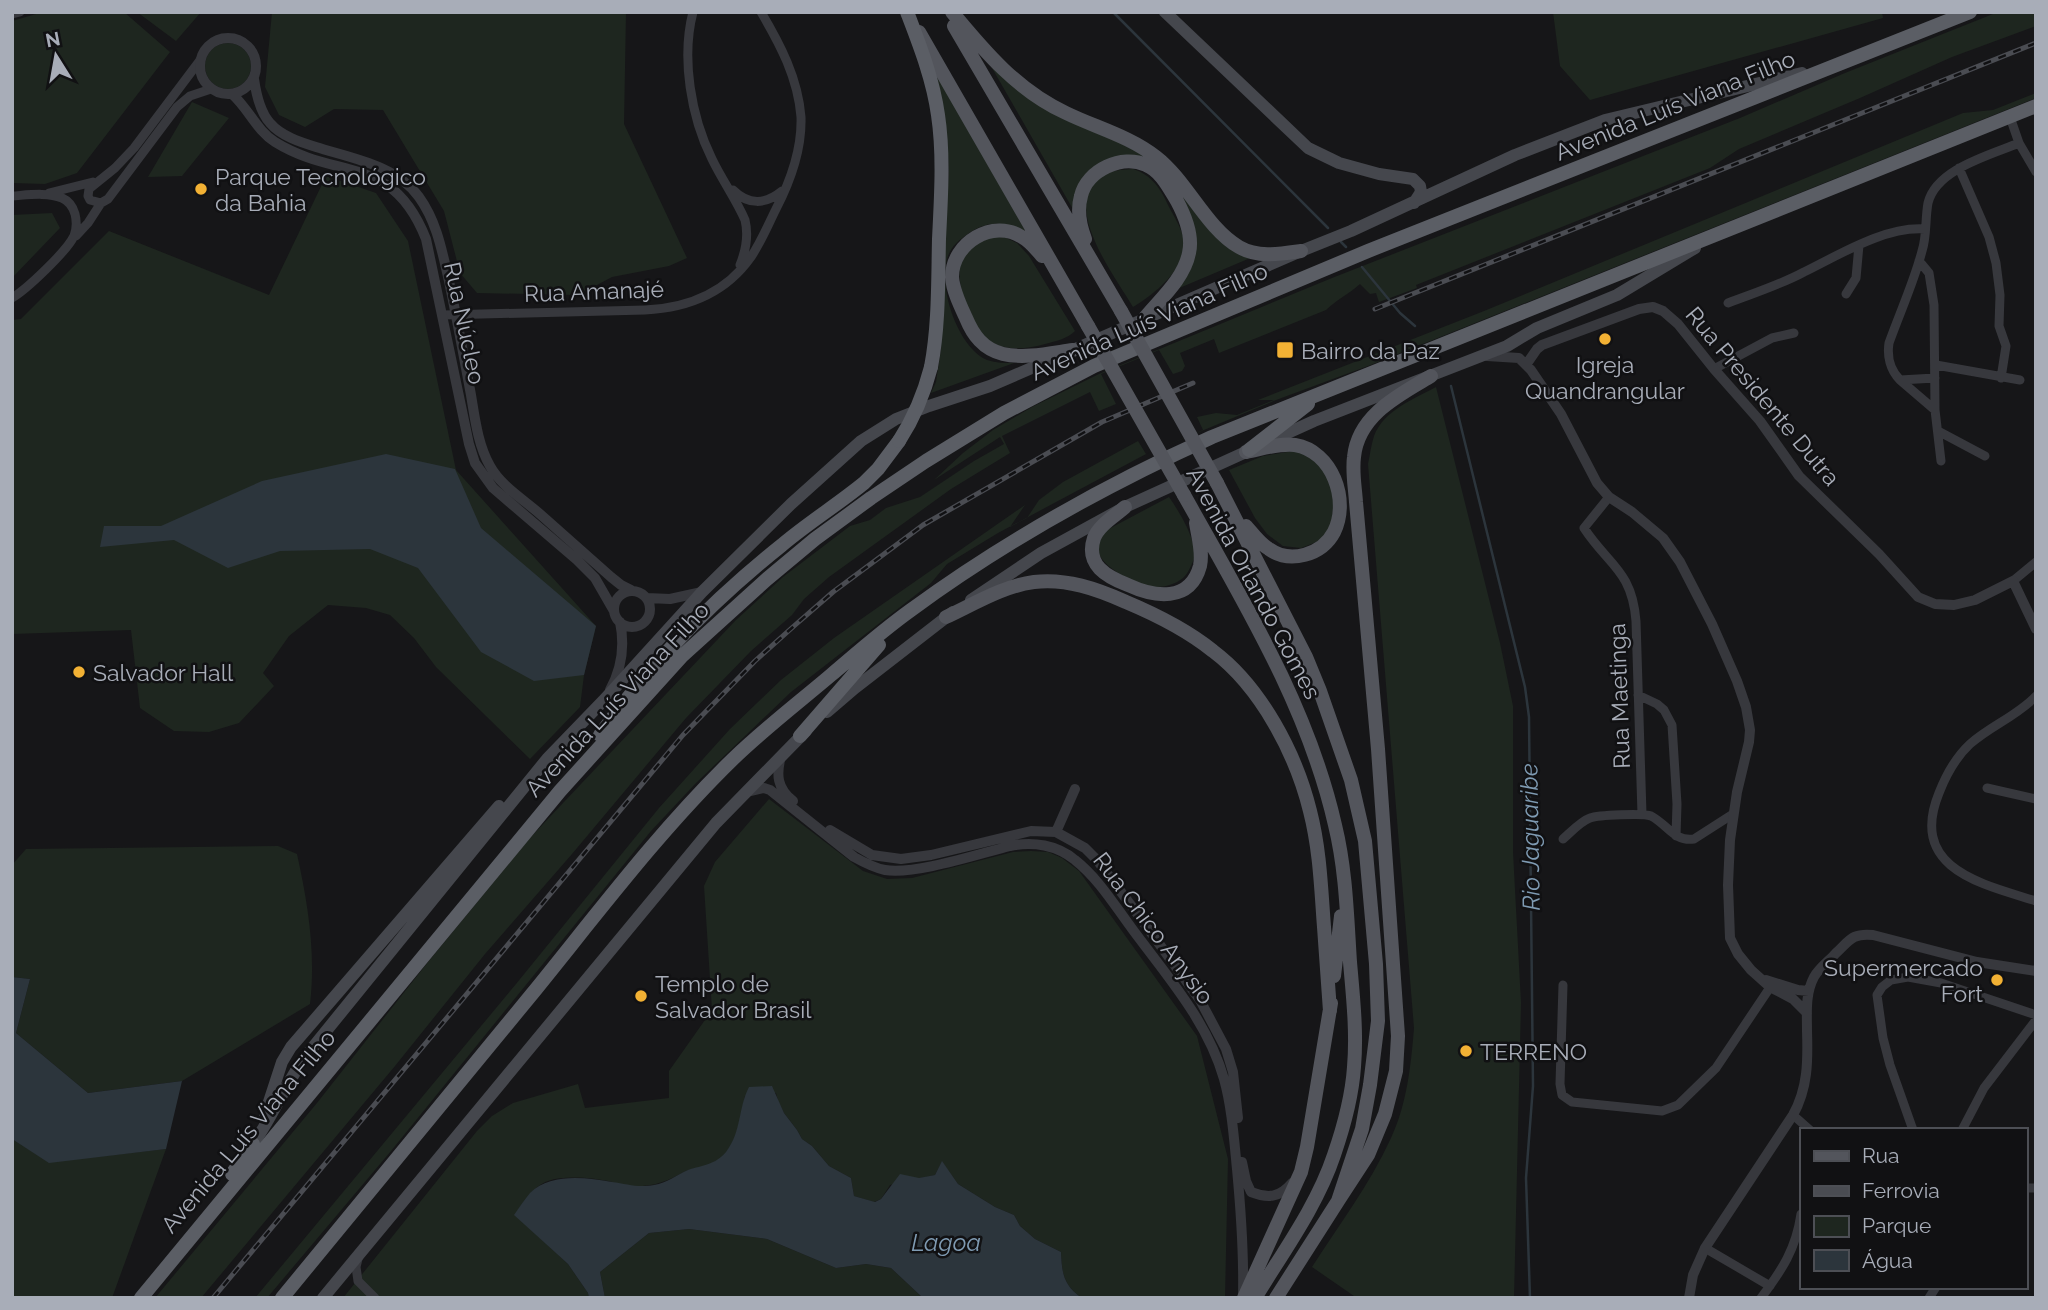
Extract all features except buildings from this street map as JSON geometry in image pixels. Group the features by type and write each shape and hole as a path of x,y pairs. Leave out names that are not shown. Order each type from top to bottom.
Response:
{"highway":[{"path":"560,791 628,695 682,634 758,564 864,483 878,469 910,423 926,388 936,341 941,167 939,116 930,73 907,12"},
{"name":"Avenida Luís Viana Filho","path":"141,1298 560,791 691,648 767,579 871,498 1004,413 1106,360 1368,251 1970,12"},
{"path":"282,1298 688,805 770,725 908,612 975,565 1093,494 1212,437 2036,106"},
{"path":"1246,451 1322,393"},
{"path":"800,736 908,612"},
{"path":"179,1251 253,1144"}],"main road":[{"name":"Avenida Orlando Gomes","path":"907,12 1065,285 1257,627 1306,733 1325,787 1344,880 1354,1020 1354,1067 1347,1113 1324,1181 1255,1298"},
{"name":"Avenida Orlando Gomes","path":"949,12 1121,311 1271,586 1320,691 1351,780 1365,841 1376,964 1378,1021 1370,1085 1362,1129 1338,1201 1276,1298"},
{"path":"949,12 997,65 1041,100 1065,113 1116,132 1158,158 1229,241 1250,252 1263,254 1303,250"},
{"path":"1165,12 1308,148 1339,163 1379,174 1413,179 1421,191 1413,203"},
{"name":"Avenida Luís Viana Filho","path":"253,1144 267,1124 292,1074 547,759 702,592 791,504 874,431 896,419 990,386 1073,351 1351,231 1515,155 1605,120 1755,86 1847,61"},
{"path":"1094,263 1082,231 1079,212 1081,194 1089,180 1114,163 1130,161 1145,164 1156,171 1181,208 1190,242 1185,267 1143,320"},
{"path":"1065,285 1033,246 1022,236 1010,231 988,232 976,237 961,249 954,263 952,278 970,329 978,340 989,348 1015,355 1073,351"},
{"path":"323,1298 716,823 800,736 855,688 946,617 1041,553 1125,507 1314,421 1483,356 1537,328 1618,295 1717,234"},
{"path":"1338,1201 1368,1155 1385,1114 1396,1072 1398,1036 1354,454 1360,433 1373,416 1390,401 1431,376"},
{"path":"1224,497 1267,549 1277,554 1308,554 1319,549 1334,533 1339,511 1336,484 1329,467 1321,458 1295,445 1246,451"},
{"path":"1125,507 1098,531 1094,538 1094,559 1101,572 1107,576 1143,592 1160,596 1173,594 1186,586 1199,568 1200,548 1194,514"},
{"path":"946,617 1003,590 1032,582 1057,581 1082,586 1161,617 1215,652 1243,680 1264,706 1281,735 1310,811 1321,869 1330,1012"},
{"path":"1244,1298 1301,1172 1307,1147 1330,1012 1344,880"}],"street":[{"path":"12,14 20,12"},
{"path":"693,12 689,52 692,101 705,144 741,211 747,228 746,246 736,273"},
{"name":"Rua Amanajé","path":"443,315 675,308 704,297 736,273 756,248 786,188 799,144 801,119 794,79 786,58 761,12"},
{"path":"101,203 90,200 88,193 134,148 204,52 215,41 232,38 241,40 248,46 256,60 254,79 247,88 232,94 218,93 211,89 201,76 201,59"},
{"name":"Rua Núcleo","path":"254,79 262,111 276,129 304,144 385,170 408,184 428,210 437,231 456,315 476,423 491,467 506,485 611,577 631,590"},
{"path":"12,298 39,276 88,223 177,107 190,96 211,89"},
{"name":"Rua Núcleo","path":"232,94 271,140 296,152 379,179 408,204 426,239 475,463 492,488 595,578 614,611"},
{"path":"2010,117 2019,143 2036,172"},
{"path":"1935,410 1900,380 1892,370 1889,360 1889,343 1923,249 1928,201 1934,190 1959,168 2019,143"},
{"path":"1959,168 1989,237 1996,263 2000,295 1999,326 2006,346 2001,378"},
{"path":"722,179 738,196 751,202 769,200 786,188"},
{"path":"33,195 101,180"},
{"path":"12,196 53,196 67,201 73,208 77,223 72,240"},
{"path":"1728,303 1789,279 1859,245 1903,230 1925,229"},
{"path":"1846,294 1856,278 1859,245"},
{"path":"1919,261 1927,268 1930,276 1935,324 1935,410 1941,461"},
{"name":"Rua Presidente Dutra","path":"1522,361 1542,345 1639,309 1653,307 1678,324 1760,421 1799,476 1879,554 1911,590 1935,604 1970,605 2013,581"},
{"path":"1714,369 1772,338 1794,333"},
{"path":"1520,338 1517,353 1561,414 1597,484 1609,497 1654,529 1671,550 1713,624 1746,706 1750,730 1733,814 1728,885 1730,938 1746,966 1793,999 1807,1013"},
{"path":"1483,356 1522,361"},
{"path":"1936,365 2020,380"},
{"path":"1900,380 1935,378"},
{"path":"1938,431 1985,456"},
{"name":"Rua Maetinga","path":"1609,497 1584,528 1616,566 1630,588 1636,621 1642,814"},
{"path":"2036,562 2013,581 2036,629"},
{"path":"603,701 615,680 621,661 623,648 620,622 614,611 620,595 631,590 648,598 670,599 702,592"},
{"path":"620,622 625,626 637,627 647,621 651,609 648,598"},
{"path":"1638,695 1664,710 1672,725 1677,804 1676,836"},
{"path":"2036,696 1978,738 1959,756 1943,782 1931,820 1935,844 1955,870 1977,882 2036,901"},
{"path":"782,754 777,774 784,793 841,838 872,855 913,858 1015,833 1056,832"},
{"name":"Rua Chico Anysio","path":"744,793 764,788 770,790 854,857 884,870 915,870 1024,843 1059,850 1074,859 1099,884 1186,1002 1209,1043 1223,1078 1235,1145 1244,1241 1244,1298"},
{"path":"1987,788 2036,799"},
{"path":"1056,832 1076,789"},
{"path":"1563,839 1589,818 1642,814 1652,817 1676,836 1688,840 1698,838 1733,814"},
{"path":"1049,847 1046,844 1046,835 1056,832"},
{"name":"Rua Chico Anysio","path":"1056,832 1084,848 1097,860 1200,1000 1217,1030 1233,1072 1241,1156 1251,1192 1276,1196 1285,1192 1301,1172"},
{"path":"1689,1298 1693,1275 1705,1248 1803,1096 1806,1083 1809,991 1816,974 1852,937 1862,934 1977,962 2036,971"},
{"path":"1912,1128 1883,1038 1877,995 1882,987 1891,981 1908,976 1941,983 2036,1017 1984,1088 1963,1128"},
{"path":"1563,985 1560,1084 1562,1096 1572,1102 1662,1111 1678,1105 1705,1081 1727,1052 1769,983"},
{"path":"1769,983 1809,991"},
{"path":"1793,1115 1808,1128"},
{"path":"1761,1298 1790,1256 1800,1220"},
{"path":"1705,1248 1770,1286"},
{"path":"359,1255 356,1267 358,1281 375,1298"}],"green space":[{"path":"43,12 124,12 170,52 77,173 45,184 12,183 12,21"},
{"path":"137,12 201,12 176,41"},
{"path":"272,12 626,12 624,124 687,258 669,266 612,277 578,295 477,293 460,273 444,211 383,110 334,109 305,127 279,115 265,87"},
{"path":"1553,12 1882,12 1883,18 1590,100 1560,66"},
{"path":"1998,12 2036,12 2036,26 1952,57 1739,149 1710,168 1416,285 1417,288 1379,302 1376,293 1370,294 1360,284 1326,310 1219,353 1214,339 1180,353 1185,366 1182,371 1173,374 1159,350 1101,374 1116,404 1099,411 1090,392 1002,436 1010,453 951,489 829,577 686,718 485,954 201,1298 155,1298 317,1103 529,839 736,620 783,577 850,526 870,520 886,508 920,497 1004,444 1000,437 934,480 993,430 1032,407 1099,374"},
{"path":"228,43 244,50 251,66 244,82 228,89 212,82 205,66 212,50"},
{"path":"988,61 1019,89 1042,105 1122,142 1151,159 1172,178 1213,231 1238,250 1255,256 1170,292 1190,266 1195,244 1188,216 1174,187 1154,166 1144,160 1117,159 1100,165 1087,176 1079,191 1074,211"},
{"path":"936,74 1026,231 1000,224 977,228 953,247 945,268 945,283 952,314 967,342 976,353 987,360 1014,363 931,393 936,382 941,349 949,165"},
{"path":"2036,93 2036,98 1146,454 1203,430 1197,417 1216,413 1237,415 1274,400 1258,400 1484,311 1963,113 1993,110"},
{"path":"192,102 229,118 182,176 148,177"},
{"path":"1133,169 1146,175 1159,189 1180,229 1184,247 1182,258 1169,278 1133,307 1098,249 1087,216 1086,201 1095,182 1104,175"},
{"path":"326,176 376,193 408,241 456,470 596,626 584,675 580,707 530,759 436,667 414,638 390,615 366,608 328,605 289,636 263,673 274,686 239,723 209,732 174,731 140,708 131,630 12,634 12,320 21,319 109,231 269,295"},
{"path":"52,213 60,228 12,278 12,215"},
{"path":"987,236 1002,236 1017,243 1029,256 1075,331 1061,339 1025,348 1004,347 983,336 965,304 960,267 966,251"},
{"path":"1436,387 1500,643 1513,706 1513,852 1521,1003 1514,1298 1354,1296 1312,1267 1383,1155 1401,1112 1410,1070 1414,1028 1368,464 1374,436 1385,419 1400,406"},
{"path":"1138,441 1146,454 1027,517 1039,500 1063,482"},
{"path":"1300,450 1315,457 1334,487 1332,527 1319,541 1301,548 1283,546 1267,534 1255,518 1229,470 1263,456"},
{"path":"1169,497 1186,524 1196,554 1185,576 1167,586 1149,586 1128,578 1108,565 1097,549 1102,534"},
{"path":"1025,505 1010,526 947,564 931,583 791,692 696,783 651,831 391,1151 267,1298 255,1298 659,808 730,729 781,680 834,638"},
{"path":"769,799 863,871 887,879 912,878 1013,852 1031,851 1048,852 1062,858 1079,871 1197,1036 1228,1159 1225,1298 1082,1298 1065,1278 1061,1252 1035,1239 1020,1226 1014,1215 995,1207 958,1184 942,1162 935,1175 890,1185 881,1199 874,1202 854,1196 851,1178 829,1166 812,1146 802,1139 784,1113 776,1093 745,1096 739,1125 731,1145 719,1160 710,1165 687,1171 657,1184 643,1186 626,1186 589,1178 555,1179 543,1183 529,1195 515,1215 568,1264 589,1298 343,1298 477,1131 492,1116 513,1103 578,1084 585,1108 669,1098 669,1071 712,1010 704,886 715,862"},
{"path":"278,846 297,854 301,873 311,947 310,1004 182,1081 88,1093 16,1033 30,979 12,977 12,865 26,849"},
{"path":"12,1139 49,1162 166,1149 112,1298 12,1298"},
{"path":"689,1229 767,1239 836,1268 866,1264 891,1268 923,1298 605,1298 600,1272 649,1233"}],"water":[{"path":"386,454 455,469 481,528 596,626 584,675 534,681 481,652 418,568 370,549 280,551 228,568 174,540 100,547 104,526 161,526 262,481"},
{"path":"12,977 30,979 16,1033 88,1093 182,1081 166,1149 49,1163 12,1139"},
{"name":"Lagoa","path":"772,1086 784,1113 802,1139 812,1146 829,1166 851,1178 854,1196 875,1202 881,1199 900,1174 919,1178 935,1175 942,1161 958,1184 995,1207 1014,1215 1020,1226 1035,1239 1061,1252 1065,1278 1082,1298 923,1298 891,1268 866,1264 836,1268 767,1239 689,1229 649,1233 600,1272 605,1298 589,1298 568,1264 514,1215 530,1193 547,1182 558,1179 591,1179 648,1186 663,1183 688,1170 713,1162 726,1152 731,1144 749,1087"}],"waterway":[{"path":"1113,12 1328,228"},
{"path":"1341,242 1346,247"},
{"path":"1362,267 1400,313 1415,326"},
{"name":"Rio Jaguaribe","path":"1451,386 1525,687 1529,717 1533,1086 1526,1178 1530,1298"}],"railway":[{"path":"1375,309 2036,43"},
{"path":"213,1298 683,735 755,661 833,592 923,525 1102,422 1193,383"}],"place":[{"name":"Parque Tecnológico da Bahia","path":"201,189"},
{"name":"Igreja Quandrangular","path":"1605,339"},
{"name":"Bairro da Paz","path":"1285,350"},
{"name":"Salvador Hall","path":"79,672"},
{"name":"Supermercado Fort","path":"1997,980"},
{"name":"Templo de Salvador Brasil","path":"641,996"},
{"name":"TERRENO","path":"1466,1051"}]}
